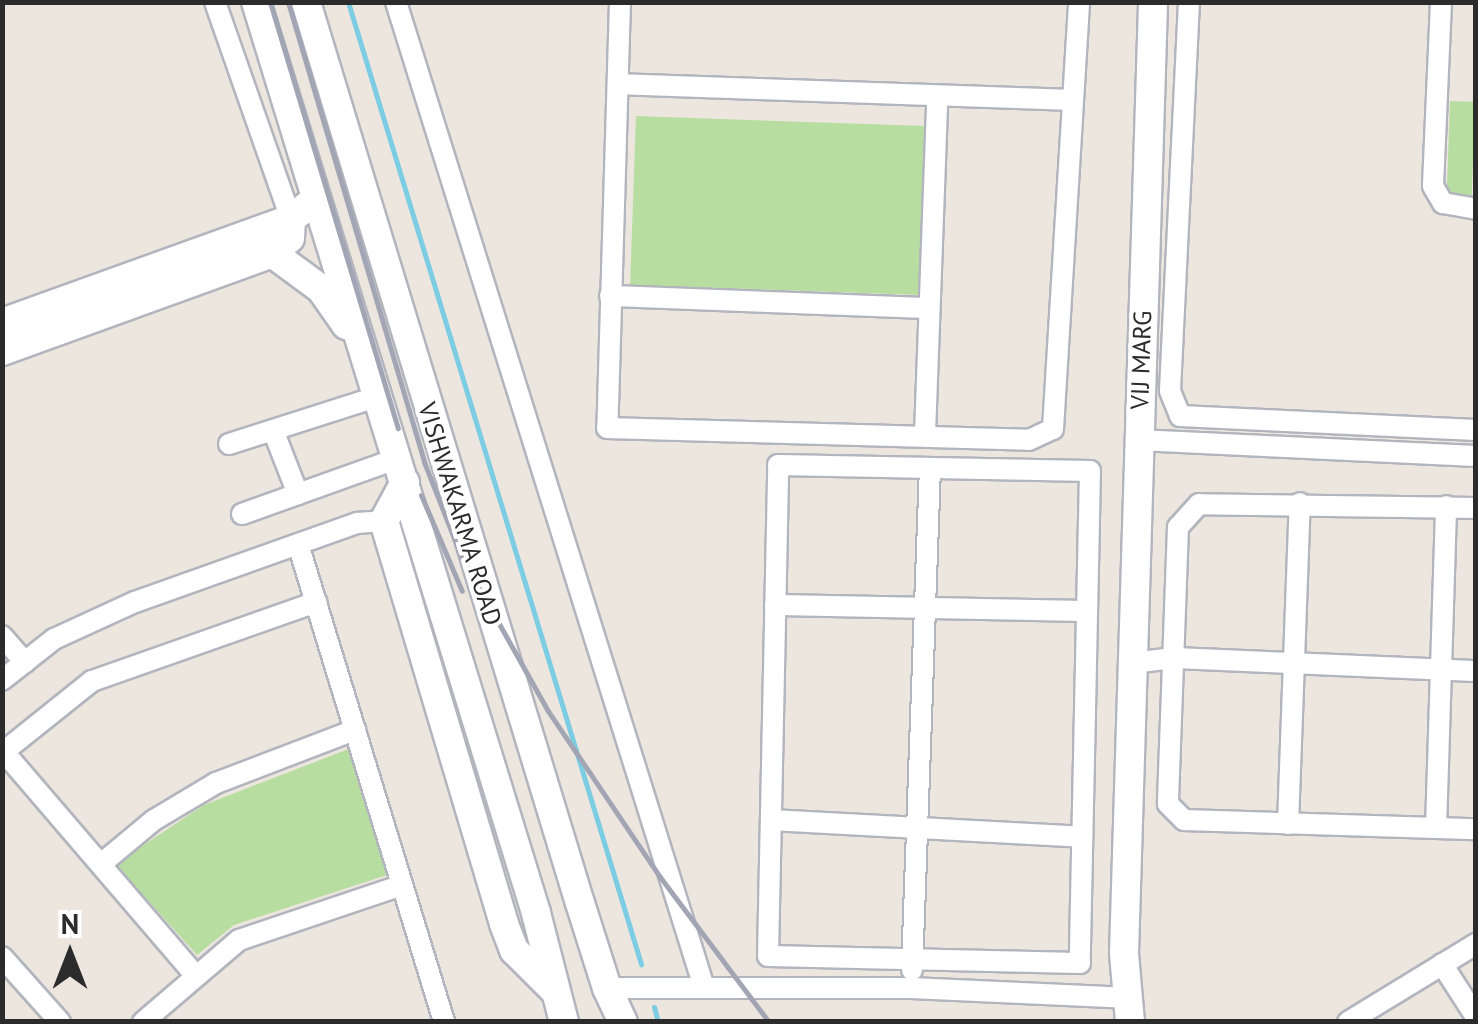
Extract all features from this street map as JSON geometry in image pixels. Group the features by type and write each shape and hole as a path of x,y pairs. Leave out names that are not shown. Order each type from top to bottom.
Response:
{"street":[{"path":"2,351 272,253 290,238 291,219 215,2"},
{"name":"VISHWAKARMA ROAD","path":"256,2 375,383 561,1009"},
{"name":"VISHWAKARMA ROAD","path":"306,2 616,1010"},
{"path":"396,2 704,987"},
{"path":"620,2 606,428 925,434 1030,440 1053,429 1079,2"},
{"name":"VIJ MARG","path":"1153,2 1138,440 1476,456"},
{"path":"1189,2 1170,391 1180,416 1476,430"},
{"path":"1441,2 1434,186 1443,203 1476,209"},
{"path":"618,84 1071,100"},
{"path":"925,434 937,98"},
{"path":"2,323 291,219 316,199"},
{"path":"229,444 273,430 375,383 334,302 272,253"},
{"path":"610,296 928,308"},
{"path":"273,430 298,494"},
{"path":"616,1010 704,987 911,988 1129,1010 1124,953 1138,440"},
{"path":"778,464 930,468 1090,471 1080,963 768,956 778,464"},
{"path":"911,988 930,468"},
{"path":"242,514 298,494 401,470"},
{"path":"401,470 384,521 504,924 514,950 561,1009"},
{"path":"1288,824 1300,503"},
{"path":"1476,508 1199,504 1178,527 1168,804 1184,820 1476,829"},
{"path":"1436,828 1446,506"},
{"path":"2,680 54,638 135,602 357,523 384,521"},
{"path":"298,544 441,1021"},
{"path":"196,976 3,753 92,681 316,602"},
{"path":"776,605 1087,611"},
{"path":"2,636 26,662"},
{"path":"1132,663 1174,658 1476,671"},
{"path":"100,864 154,820 216,783 355,730"},
{"path":"771,820 1082,837"},
{"path":"143,1022 238,940 402,885"},
{"path":"1348,1022 1476,944"},
{"path":"2,957 60,1022"},
{"path":"1442,964 1476,1016"}],"green space":[{"path":"1450,101 1475,102 1471,202 1447,201"},
{"path":"636,116 926,126 920,295 630,285"},
{"path":"351,748 387,875 234,925 197,955 115,864 204,805"}],"waterway":[{"path":"348,2 641,964"},
{"path":"654,1007 658,1022"}],"railway":[{"path":"270,2 398,428"},
{"path":"288,2 424,462 461,556 548,711 660,877 769,1022"},
{"path":"421,495 462,591"}]}
